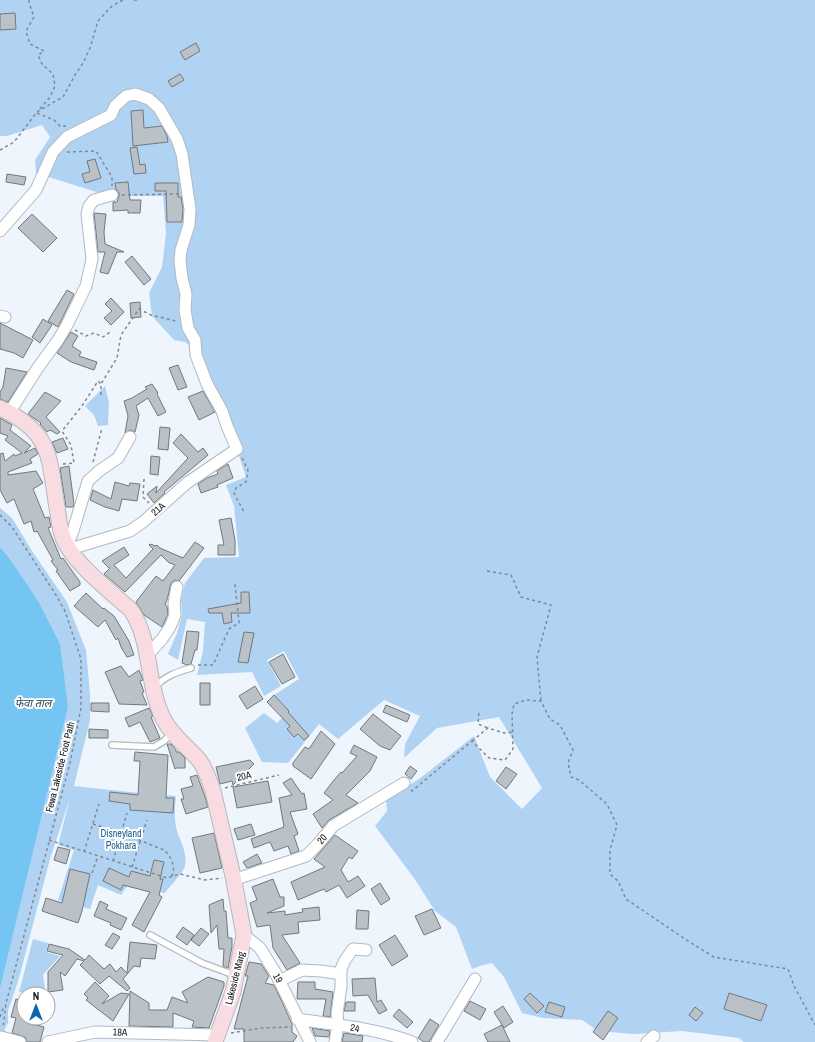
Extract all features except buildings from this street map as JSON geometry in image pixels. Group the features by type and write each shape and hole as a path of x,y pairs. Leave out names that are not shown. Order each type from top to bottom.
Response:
{"main road":[{"path":"5,410 30,427 41,439 46,448 51,466 54,495 60,526 64,540 68,547 77,559 131,610 140,626 153,690 163,718 172,732 199,761 206,773 213,791 233,878 244,935"},
{"name":"Lakeside Marg","path":"216,1038 233,992 244,935"}],"street":[{"path":"0,231 36,190 53,152 67,137 111,115 115,106 126,96 135,94 149,99 159,108 177,140 182,154 190,209 189,225 181,250 180,262 186,294 185,310 188,328 195,340 196,355 207,384 222,411 226,426 237,449"},
{"path":"5,410 67,325 86,286 92,259 87,214 89,206 94,200 112,195"},
{"path":"68,547 88,481 99,471 118,458 130,437"},
{"name":"21A","path":"68,547 130,531 143,522 187,483 237,449"},
{"path":"146,657 162,639 170,627 175,615 174,603 177,587"},
{"name":"20","path":"233,878 306,856 333,826 404,783"},
{"name":"19","path":"244,935 260,948 280,981 299,1023 310,1042"},
{"path":"335,1042 338,1025 337,1013 341,987 341,969 345,960 353,949 366,950"},
{"path":"280,981 302,970 321,970 341,974"},
{"path":"437,1042 475,979"},
{"name":"24","path":"299,1023 338,1025 397,1036 412,1042"},
{"name":"18A","path":"48,1042 95,1032 216,1038"},
{"path":"1,1037 20,1042"}],"lane":[{"path":"153,690 161,680 170,675 191,668"},
{"path":"112,745 154,747 164,742 172,732"},
{"path":"150,935 202,963 236,976"}],"path":[{"path":"0,150 14,142 50,97 55,86 53,74 42,64 38,55 44,51 30,44 26,31 34,17 29,0"},
{"path":"37,112 63,97 90,48 98,21 112,6 123,0"},
{"path":"37,112 54,120 60,126 66,126 73,133"},
{"path":"53,152 96,151 112,177 112,195 187,194"},
{"path":"101,394 101,384 117,358 121,335 139,309 151,315 187,323"},
{"path":"67,325 86,336 94,333 103,337 110,332"},
{"path":"51,466 74,463 71,445 62,431 82,406 98,381 101,384"},
{"path":"88,481 102,428"},
{"path":"237,449 248,470 246,482 236,488 234,493 245,514"},
{"path":"144,479 143,497 156,510"},
{"name":"Fewa Lakeside Foot Path","path":"0,515 12,527 62,606 81,658 81,708 70,763 6,1003 1,1037"},
{"path":"487,571 511,575 521,597 551,605 537,657 541,701 550,719 560,725 573,750 568,763 571,777 579,780 607,804 617,825 610,850 610,874 618,881 626,899 714,957 788,969 794,986 815,1025"},
{"path":"191,668 200,664 213,665 229,628 239,623 235,584"},
{"path":"472,741 489,758 505,760 513,749 512,714 514,704 526,700 541,701"},
{"path":"479,713 478,724 504,733 513,732"},
{"path":"404,783 412,791 488,728"},
{"name":"20A","path":"213,791 279,775"},
{"path":"84,852 99,804"},
{"path":"113,861 127,813"},
{"path":"132,867 147,820"},
{"path":"93,824 164,850 169,855 174,871 172,876 168,878"},
{"path":"49,840 168,878 180,874 205,880 233,878"},
{"path":"92,873 98,856"},
{"path":"0,1018 6,1003"},
{"path":"216,1038 261,1028 299,1023"}],"green space":[{"path":"0,0 815,0 815,1042 744,1042 739,1038 682,1031 634,1034 598,1031 582,1020 543,1018 522,1013 504,977 492,963 472,969 456,927 435,911 414,878 375,826 387,811 386,799 419,779 474,736 490,777 522,809 542,788 499,717 437,728 404,758 405,744 420,716 384,700 338,739 319,724 288,763 262,762 245,728 264,713 277,723 289,711 274,695 299,679 284,651 267,660 281,686 264,696 252,672 197,675 203,651 205,622 187,619 178,660 168,654 177,633 182,615 181,600 185,583 204,558 239,557 234,506 226,485 246,477 223,407 199,354 185,342 174,340 152,316 149,293 162,267 166,233 163,196 109,196 36,173 35,160 50,137 42,125 7,136 0,136"},
{"path":"105,386 109,403 108,425 98,426 94,415 85,406"},
{"name":"Disneyland Pokhara","path":"0,508 12,518 32,551 67,602 86,650 90,694 90,720 74,786 176,796 175,823 186,861 184,869 165,893 147,891 127,886 121,895 98,885 90,909 58,900 74,850 58,845 70,798 50,859 19,978 8,1011 8,1023 5,1029 5,1042 0,1042 0,986 68,706 37,599 0,547"},
{"path":"33,939 48,943 46,952 60,956 43,975 45,986 21,986"}],"water":[{"name":"फेवा ताल","path":"0,547 37,599 60,644 68,707 0,988"}]}
